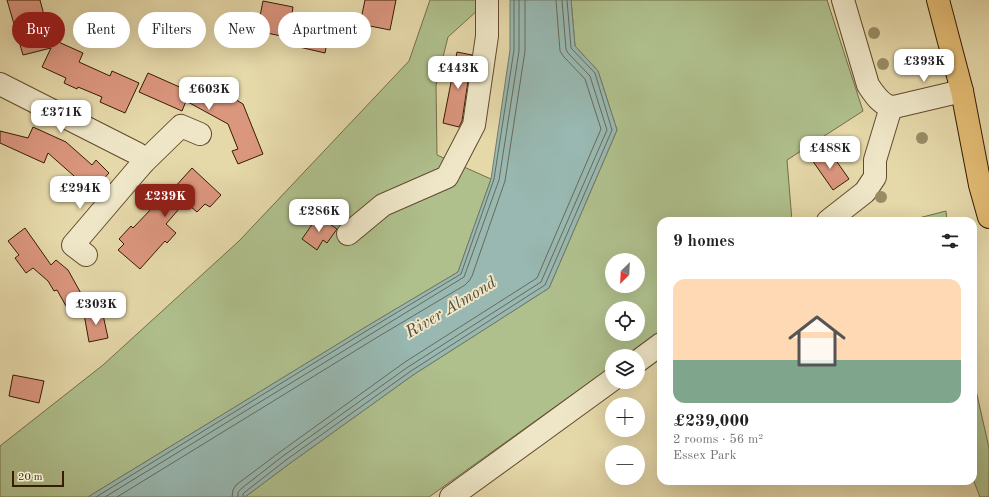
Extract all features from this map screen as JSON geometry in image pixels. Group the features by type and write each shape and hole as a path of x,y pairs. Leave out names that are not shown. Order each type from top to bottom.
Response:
{"main road":[{"path":"938,0 962,91 980,185 989,217"},
{"path":"962,91 989,155"}],"street":[{"path":"348,234 383,205 447,177 474,126 487,36 487,0"},
{"path":"843,0 868,84 874,94 882,102 891,107 962,91"},
{"path":"0,84 138,154 143,163"},
{"path":"833,217 865,192 875,177 875,160 891,107"},
{"path":"72,247 143,163 181,126 200,134"},
{"path":"645,355 657,347"},
{"path":"451,497 605,385"}],"green space":[{"path":"430,0 489,0 448,37 436,85 437,155 491,179 458,272 88,497 0,497 0,446 103,365 239,241 409,61"},
{"path":"571,0 827,0 863,111 787,160 792,217 657,217 657,334 636,349 605,349 605,371 429,497 245,497 413,375 549,288 617,130 598,71 575,46"},
{"path":"946,211 947,217 923,217"},
{"path":"977,395 989,448 989,497 980,497 975,485 977,485"}],"water":[{"name":"River Almond","path":"510,0 571,0 575,46 598,71 617,130 549,288 413,375 245,497 88,497 458,272 491,179 510,50"}],"building":[{"path":"7,0 40,0 43,12 12,12 12,17"},
{"path":"365,0 396,0 390,30 371,26 371,12 362,12"},
{"path":"263,1 293,7 292,12 278,12 278,35 270,34 270,12 261,12"},
{"path":"65,45 83,53 79,62 110,76 112,71 139,83 125,113 100,102 102,97 64,83 66,78 42,67 51,48 65,48"},
{"path":"21,48 51,48 23,55"},
{"path":"304,48 326,48 325,53"},
{"path":"457,52 472,55 462,121 459,127 443,123"},
{"path":"148,73 184,89 187,82 204,89 205,88 231,102 233,98 243,104 263,154 238,164 232,151 238,149 228,124 186,101 182,111 139,92"},
{"path":"33,127 66,142 92,165 96,160 109,173 86,198 68,182 74,176 48,153 44,163 0,143 0,131 28,138"},
{"path":"828,149 849,179 833,190 812,160"},
{"path":"192,168 221,195 210,207 205,204 197,212 185,202 166,224 176,233 167,243 165,241 140,269 118,250 124,244 119,239 131,226 133,228 153,207 150,204 159,194 165,198"},
{"path":"318,216 337,229 327,243 323,240 317,250 302,239"},
{"path":"25,228 51,265 56,260 68,270 83,297 66,306 57,290 54,291 48,281 33,268 26,273 15,258 19,255 8,241"},
{"path":"102,310 108,338 89,342 84,314"},
{"path":"13,375 44,381 39,403 9,396"}]}
